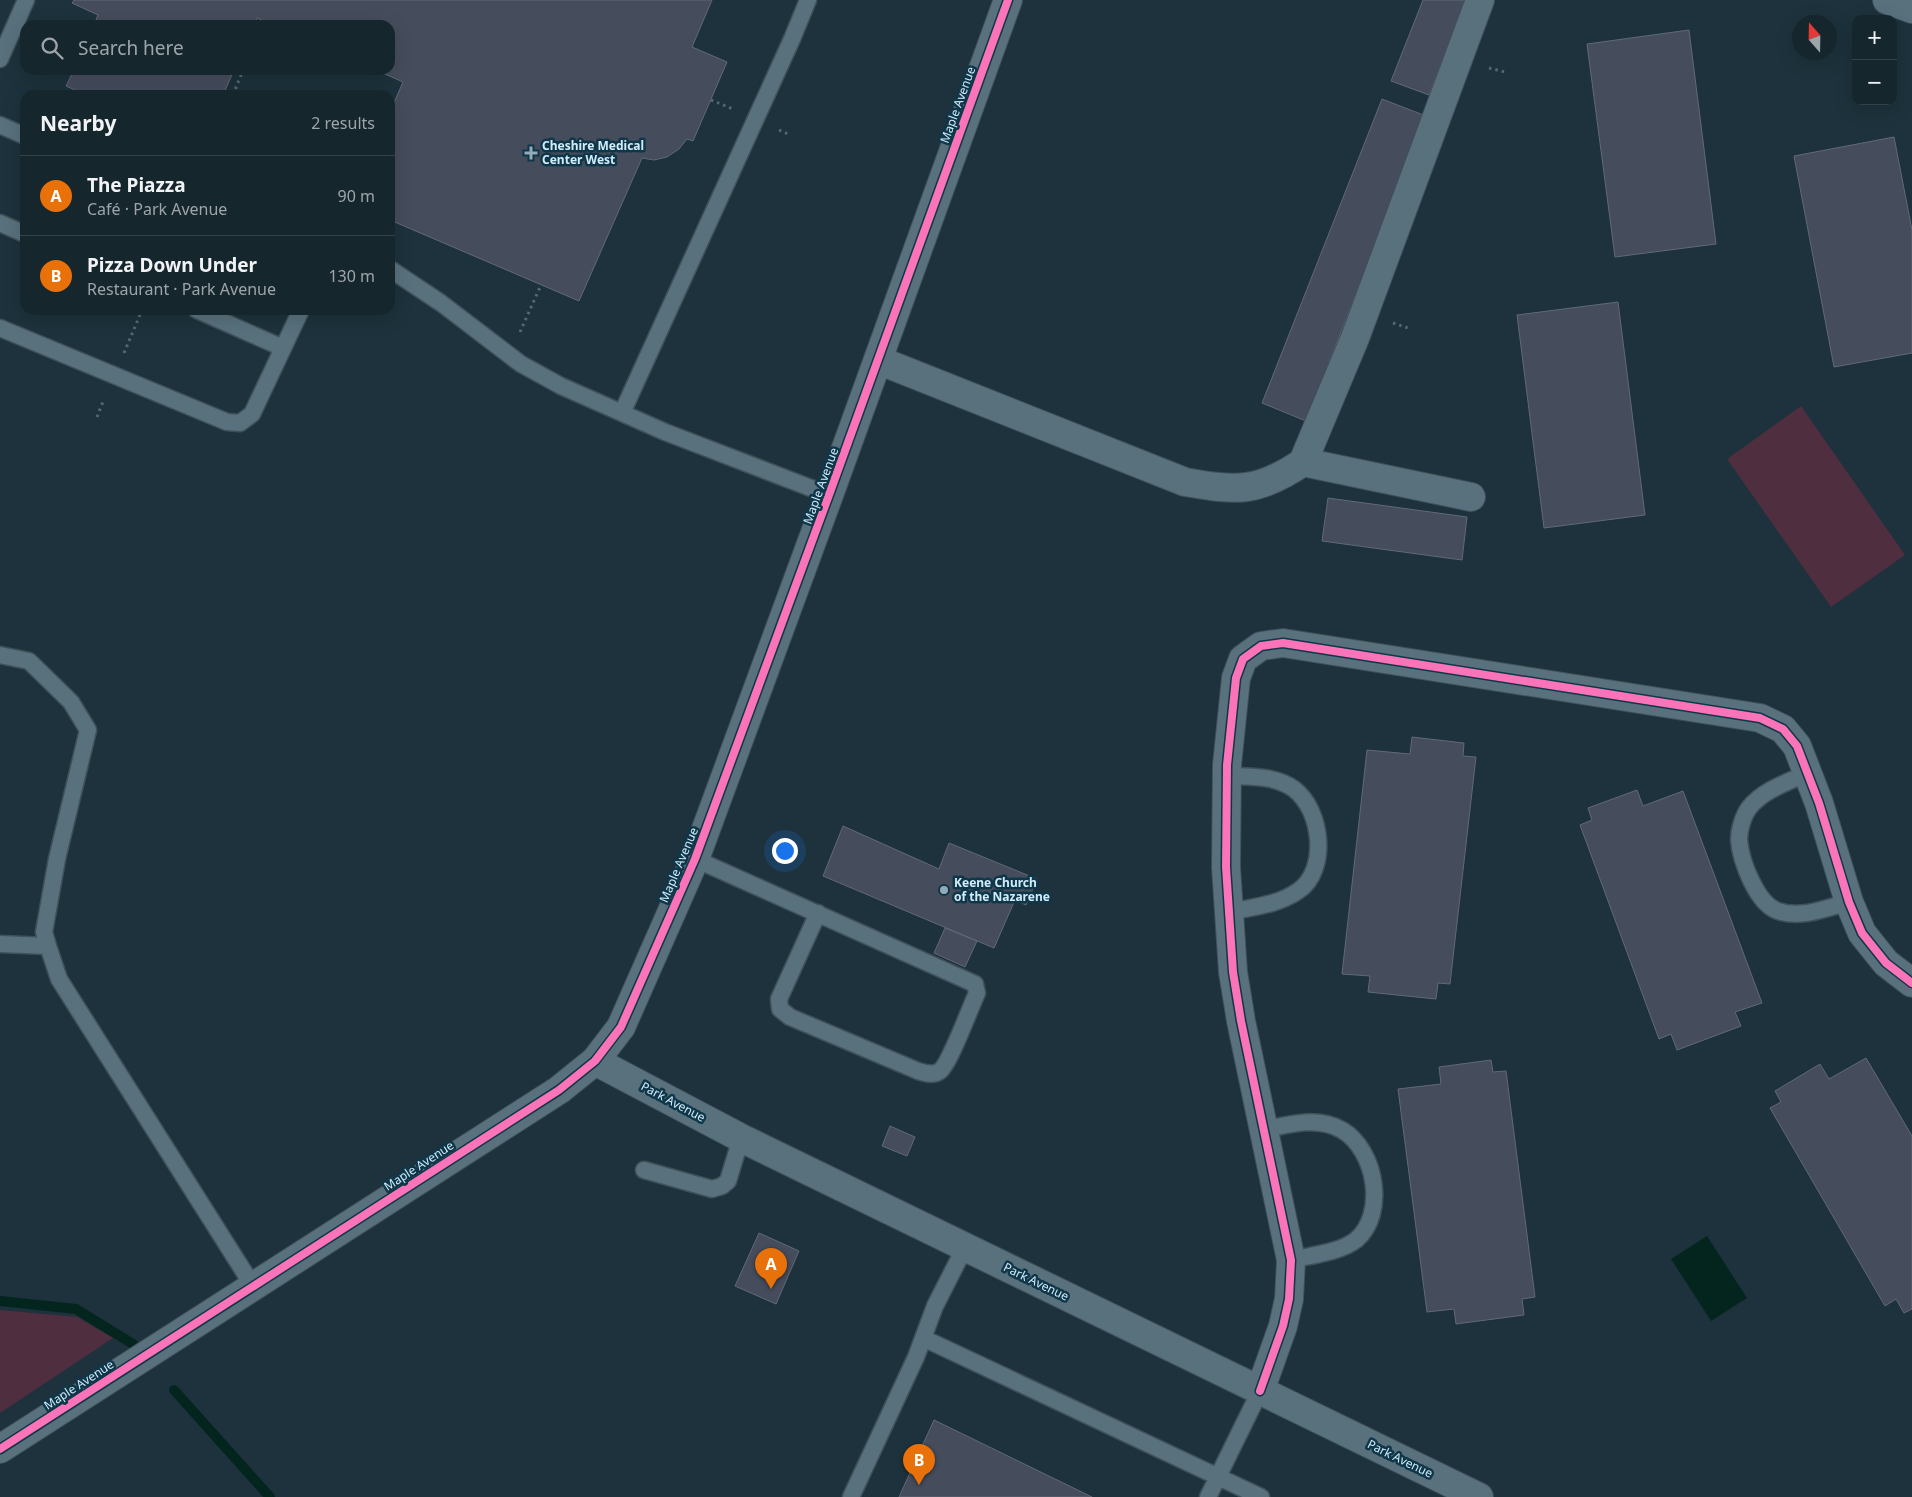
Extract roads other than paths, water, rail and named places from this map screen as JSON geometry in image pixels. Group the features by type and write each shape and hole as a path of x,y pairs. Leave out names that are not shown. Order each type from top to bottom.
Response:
{"street":[{"name":"Maple Avenue","path":"0,1449 559,1090 595,1061 621,1027 696,859 1008,0"},
{"path":"878,360 1185,482 1223,488 1258,486 1283,476 1303,462 1355,338 1480,0"},
{"path":"1887,0 1912,9"},
{"path":"1303,462 1471,497"},
{"path":"1260,1391 1283,1326 1289,1299 1291,1260 1241,1021 1233,972 1226,866 1227,776 1236,678 1244,658 1261,646 1283,643 1760,718 1783,729 1796,746 1808,773 1849,902 1862,933 1886,963 1912,983"},
{"name":"Park Avenue","path":"595,1061 741,1138 1474,1496"}],"lane":[{"path":"0,58 26,0"},
{"path":"622,412 808,0"},
{"path":"0,124 20,134"},
{"path":"0,223 20,232"},
{"path":"395,272 441,303 521,364 561,386 708,449 829,495"},
{"path":"208,315 283,348"},
{"path":"0,328 227,422 240,423 252,414 299,315"},
{"path":"0,655 29,661 72,702 88,730 57,859 44,932 59,979 253,1286"},
{"path":"1808,773 1765,793 1748,808 1741,824 1739,841 1744,860 1753,886 1767,905 1778,911 1792,914 1809,913 1849,902"},
{"path":"1227,776 1270,778 1294,789 1305,800 1311,812 1316,828 1318,850 1316,866 1310,879 1300,890 1284,899 1268,904 1229,912"},
{"path":"696,859 818,912 975,984 977,993 948,1060 939,1072 928,1074 790,1017 780,1009 779,999 818,912"},
{"path":"0,944 48,946"},
{"path":"1264,1130 1310,1122 1333,1126 1344,1131 1356,1143 1365,1157 1373,1179 1375,1199 1372,1215 1366,1230 1354,1241 1338,1249 1291,1260"},
{"path":"644,1170 712,1189 722,1186 728,1181 741,1138"},
{"path":"851,1497 923,1338 935,1306 965,1247"},
{"path":"923,1338 1261,1497"},
{"path":"1208,1497 1260,1391"}],"waterway":[{"path":"0,1301 76,1309 133,1344"},
{"path":"174,1390 270,1497"}],"place":[{"name":"Cheshire Medical Center West","path":"531,153"},
{"name":"Keene Church of the Nazarene","path":"944,890"},
{"name":"The Piazza","path":"771,1289"},
{"name":"Pizza Down Under","path":"919,1485"}]}
